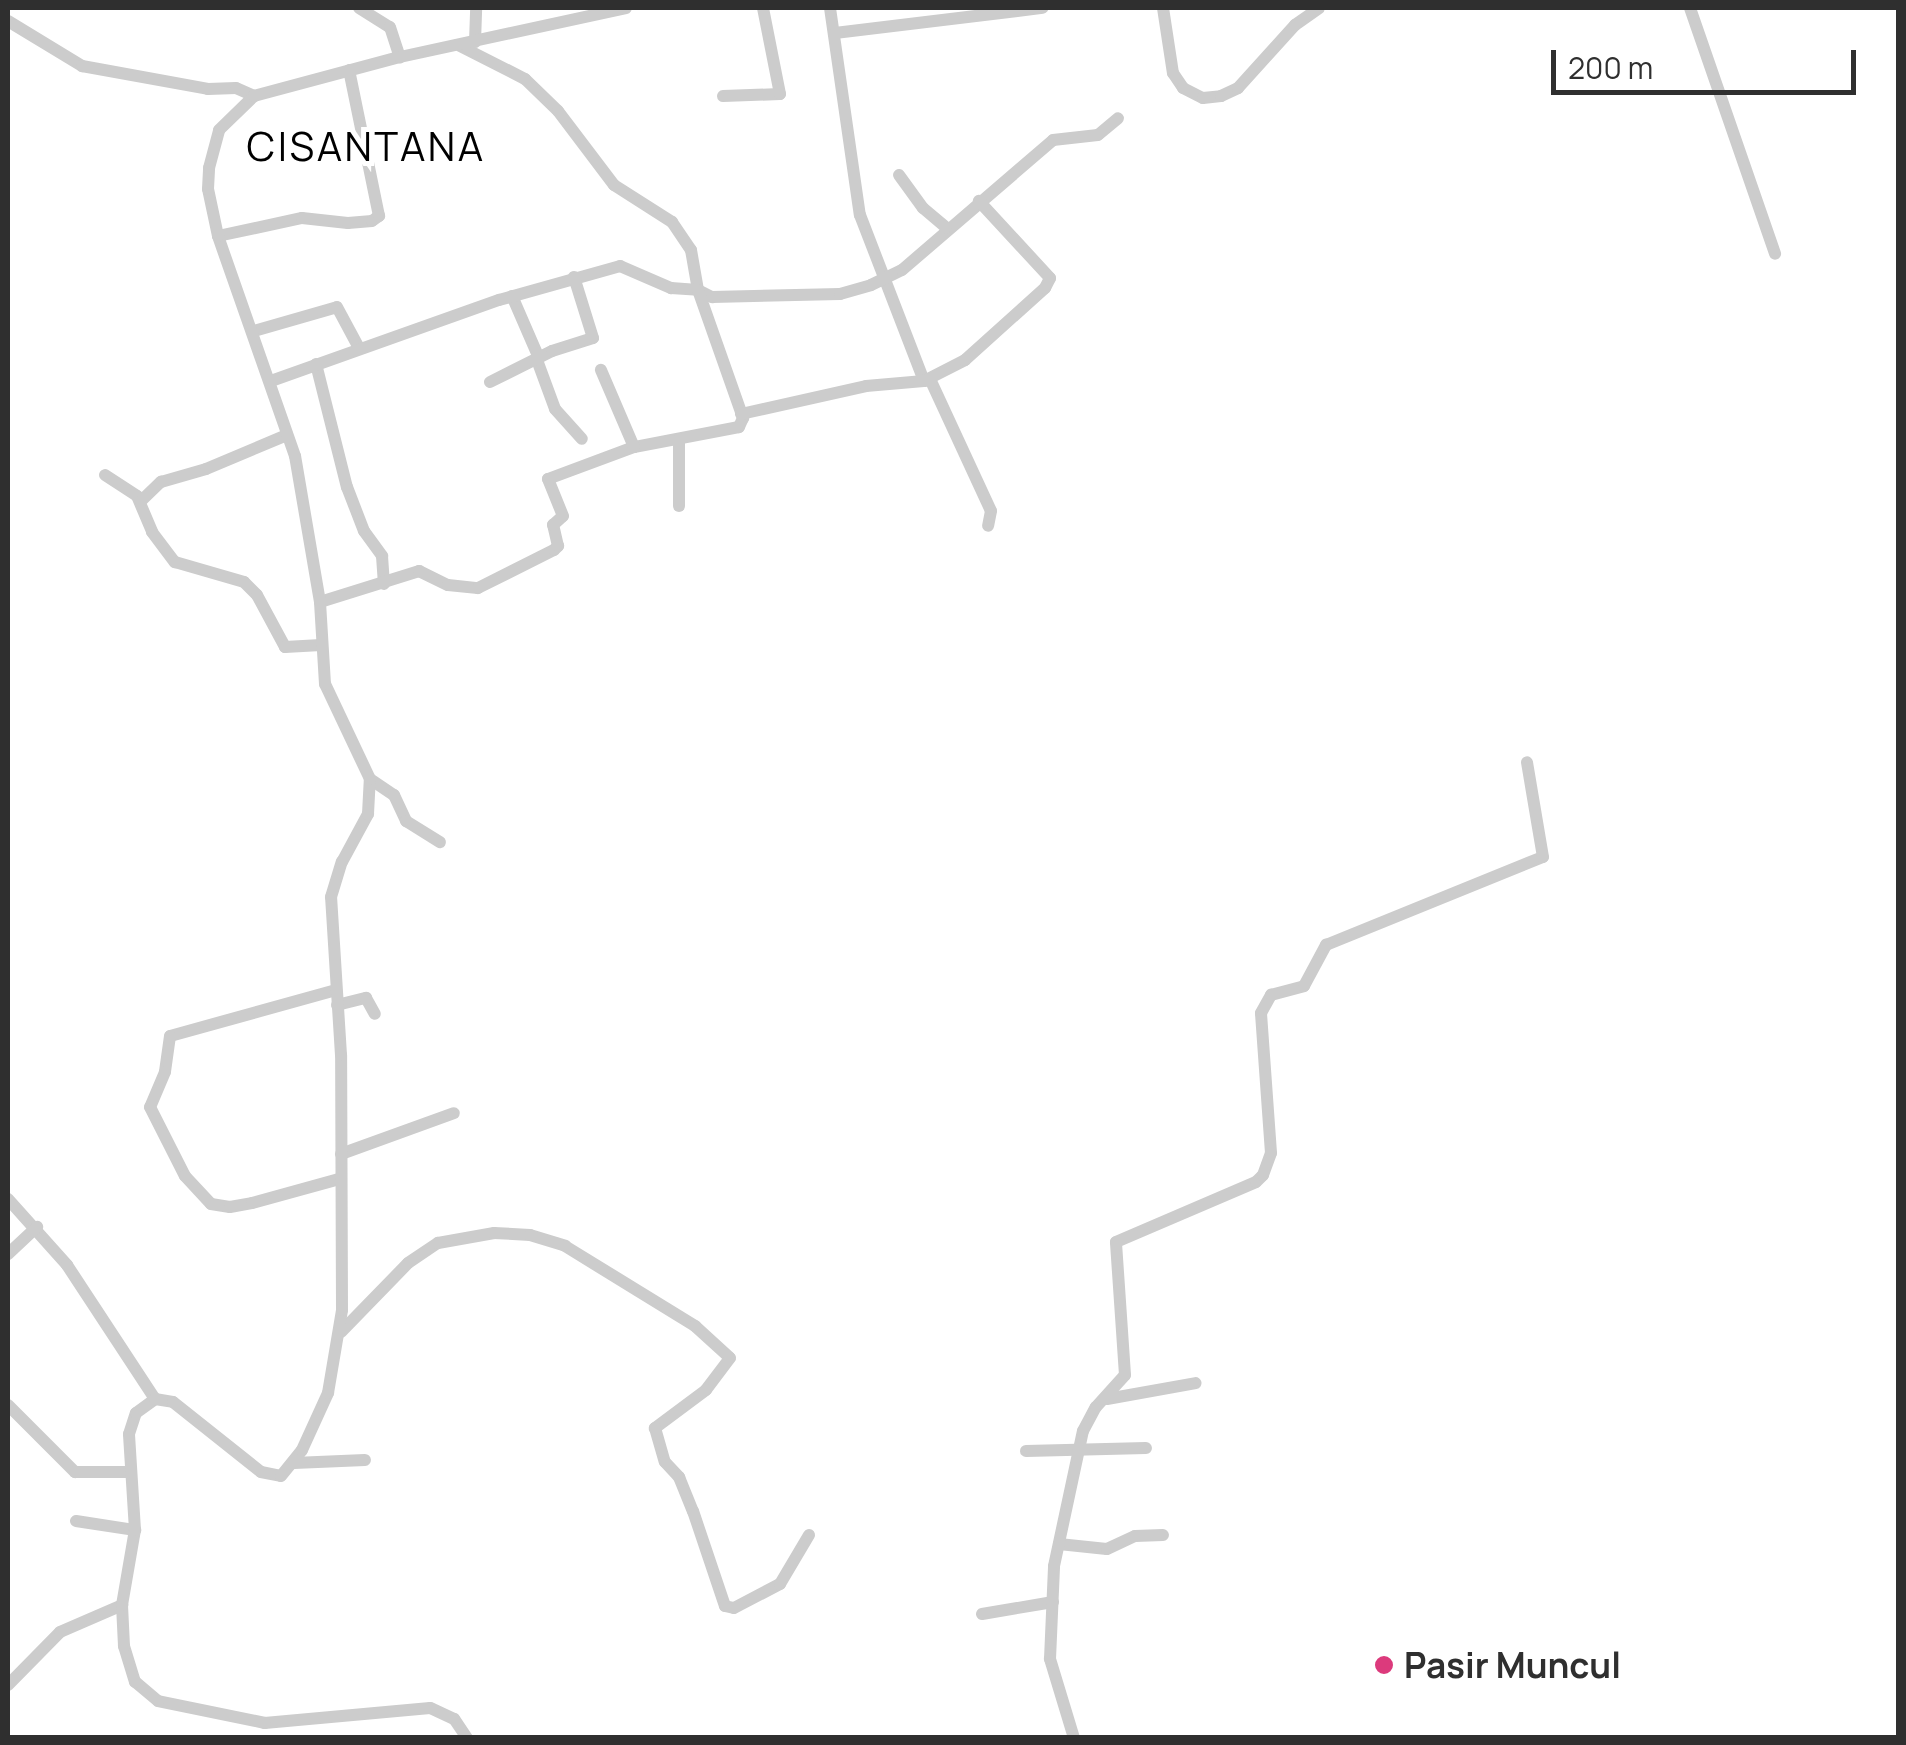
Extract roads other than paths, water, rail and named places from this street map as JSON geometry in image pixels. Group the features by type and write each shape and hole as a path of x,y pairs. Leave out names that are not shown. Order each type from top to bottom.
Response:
{"street":[{"path":"359,8 390,27 400,56"},
{"path":"475,42 476,8"},
{"path":"440,842 406,821 394,796 370,779 331,704 321,645 320,602 296,456 218,236 208,189 212,148 219,130 254,96 400,56 626,8"},
{"path":"724,96 780,94 763,8"},
{"path":"830,8 860,215 927,380 991,511 988,526"},
{"path":"835,32 1043,8"},
{"path":"1163,8 1173,72 1183,88 1203,98 1221,96 1238,88 1295,26 1319,8"},
{"path":"1690,8 1775,254"},
{"path":"8,21 82,66 208,89 236,88 254,96"},
{"path":"320,602 419,571 448,585 478,588 558,546 553,525 563,516 548,479 634,447 739,427 741,414 698,290 692,250 672,222 614,186 558,111 525,79 458,45"},
{"path":"218,236 302,218 348,223 372,222 379,216 349,70"},
{"path":"271,380 512,296 620,266 671,288 698,290 712,297 840,294 902,270 946,227 1060,136 1098,135 1118,118"},
{"path":"900,176 923,208 946,227"},
{"path":"741,414 879,384 927,380 965,360 1049,284 1049,273 979,202"},
{"path":"490,382 593,338 574,277"},
{"path":"512,296 556,409 582,438"},
{"path":"254,331 337,307 358,348"},
{"path":"316,364 346,486 364,530 382,556 384,584"},
{"path":"602,370 634,447"},
{"path":"141,502 162,482 206,469 288,435"},
{"path":"678,439 678,506"},
{"path":"104,476 141,502 152,532 175,562 244,582 257,595 285,648 321,645"},
{"path":"1074,1738 1050,1659 1053,1602 1059,1544 1080,1447 1090,1417 1119,1386 1126,1367 1116,1242 1256,1182 1268,1168 1260,1022 1264,1004 1275,994 1304,986 1322,950 1332,942 1540,860 1542,834 1527,762"},
{"path":"370,779 368,814 342,862 331,897 341,1154 339,1334 328,1393 294,1463 281,1476 266,1475 173,1402 155,1399 140,1408 131,1422 135,1530 122,1604 130,1672 142,1690 158,1701 264,1723 430,1708 454,1719 467,1738"},
{"path":"339,1179 252,1203 221,1208 210,1204 185,1176 150,1106 165,1072 170,1036 337,998 366,998 375,1014"},
{"path":"341,1154 454,1114"},
{"path":"8,1199 37,1226 114,1332 155,1399"},
{"path":"8,1254 37,1226"},
{"path":"339,1334 408,1263 438,1243 494,1233 530,1235 565,1246 695,1326 730,1356 706,1390 655,1428 667,1465 679,1476 693,1510 724,1606 745,1604 780,1584 809,1536"},
{"path":"1104,1400 1196,1383"},
{"path":"8,1404 75,1472 131,1472"},
{"path":"1026,1451 1146,1448"},
{"path":"294,1463 364,1460"},
{"path":"76,1521 135,1530"},
{"path":"1059,1544 1106,1549 1135,1536 1163,1535"},
{"path":"982,1614 1053,1602"},
{"path":"8,1685 60,1632 122,1604"}],"place":[{"name":"Pasir Muncul","path":"1384,1665"}],"district":[{"name":"CISANTANA","path":"366,146"}]}
